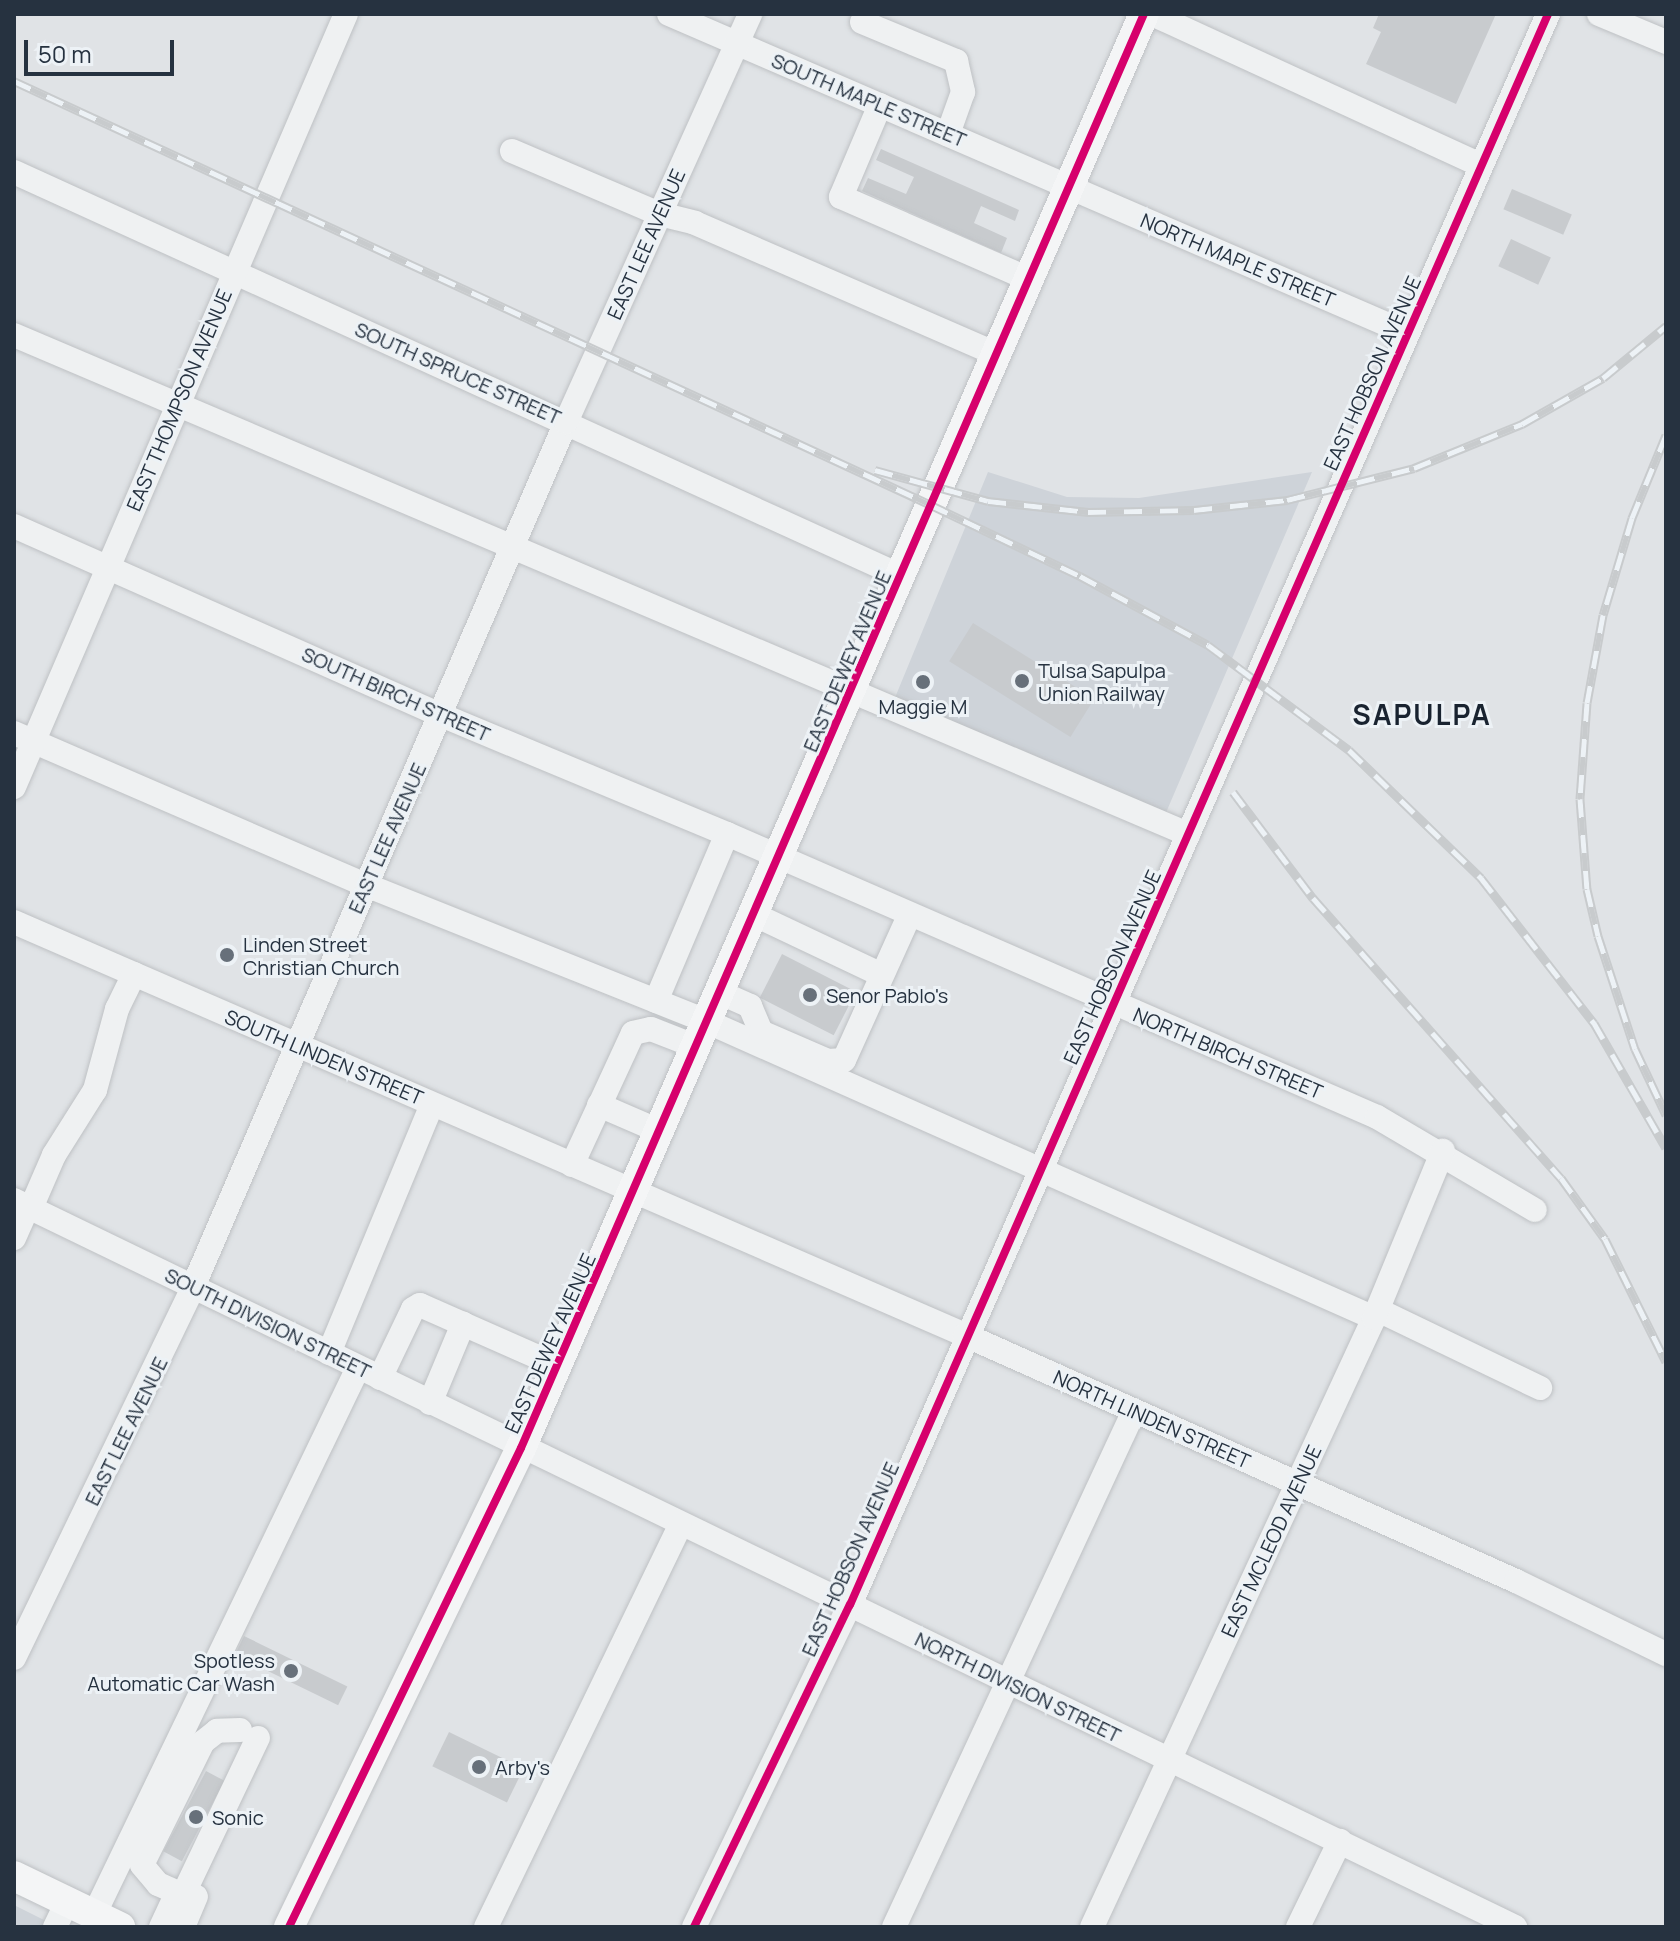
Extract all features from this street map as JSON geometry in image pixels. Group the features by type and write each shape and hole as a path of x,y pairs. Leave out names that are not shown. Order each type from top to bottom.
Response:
{"main road":[{"name":"EAST DEWEY AVENUE","path":"289,1927 558,1366 1144,14"},
{"path":"14,1876 84,1918"}],"street":[{"name":"EAST THOMPSON AVENUE","path":"14,787 24,737 108,567 181,405 233,272 346,14"},
{"name":"SOUTH MAPLE STREET","path":"669,14 1069,187"},
{"name":"EAST LEE AVENUE","path":"14,1658 193,1287 566,422 750,14"},
{"path":"1152,14 1481,165"},
{"name":"EAST HOBSON AVENUE","path":"694,1927 850,1605 965,1335 1114,1004 1548,14"},
{"path":"1599,14 1666,42"},
{"path":"862,22 956,61 963,92 948,134"},
{"path":"880,105 841,197 1029,279"},
{"path":"512,151 660,214 695,223 996,354"},
{"name":"SOUTH SPRUCE STREET","path":"14,172 901,576"},
{"name":"NORTH MAPLE STREET","path":"1069,187 1407,333"},
{"path":"14,335 1188,834"},
{"name":"SOUTH BIRCH STREET","path":"14,526 441,715 780,857"},
{"path":"24,737 366,885 656,1001 703,1035"},
{"path":"656,1001 727,834"},
{"name":"NORTH BIRCH STREET","path":"780,857 909,916 1377,1117 1443,1151 1535,1210"},
{"path":"755,915 882,975"},
{"path":"721,993 750,1006 761,1032 828,1061 844,1060 909,916"},
{"name":"SOUTH LINDEN STREET","path":"14,922 635,1192"},
{"path":"14,1238 24,1205 95,1090 117,1009 134,974"},
{"path":"572,1165 633,1033 651,1029 703,1035 1041,1166 1540,1388"},
{"path":"329,1353 432,1104"},
{"path":"599,1105 661,1132"},
{"name":"EAST MCLEOD AVENUE","path":"1092,1927 1376,1314 1443,1151"},
{"name":"NORTH LINDEN STREET","path":"635,1192 965,1335 1516,1581 1666,1654"},
{"name":"SOUTH DIVISION STREET","path":"24,1205 521,1448"},
{"path":"380,1378 413,1309 420,1305 558,1366"},
{"path":"430,1403 463,1324"},
{"path":"84,1918 358,1368"},
{"path":"894,1927 1134,1411"},
{"name":"NORTH DIVISION STREET","path":"521,1448 1340,1841 1506,1925"},
{"path":"486,1927 680,1526"},
{"path":"186,1894 158,1884 142,1865 203,1742 217,1731 249,1734 183,1895 186,1894"},
{"path":"1298,1927 1340,1841"},
{"path":"161,1927 186,1894"},
{"path":"183,1927 186,1894"}],"shaded area":[{"path":"988,472 1067,497 1139,498 1312,472 1165,815 894,700"},
{"path":"14,1905 58,1927 14,1927"}],"building":[{"path":"1379,14 1496,14 1456,104 1366,64 1381,32 1373,28"},
{"path":"881,149 1019,210 1015,221 981,206 974,223 1007,238 1001,253 862,191 868,178 906,194 914,177 876,160"},
{"path":"1512,189 1572,214 1563,235 1503,209"},
{"path":"1511,239 1551,258 1538,285 1498,266"},
{"name":"Tulsa Sapulpa Union Railway","path":"973,623 1094,699 1070,737 949,661"},
{"name":"Senor Pablo's","path":"782,954 856,992 834,1035 760,998"},
{"name":"Spotless Automatic Car Wash","path":"244,1636 347,1686 338,1705 235,1655"},
{"name":"Arby's","path":"449,1732 524,1768 507,1803 432,1766"},
{"name":"Sonic","path":"206,1771 225,1781 182,1861 163,1851"}],"railway":[{"path":"14,81 931,505 1080,576 1208,645 1349,750 1481,878 1594,1023 1666,1148"},
{"path":"875,470 988,501 1088,512 1194,510 1287,500 1414,468 1522,424 1603,378 1666,326"},
{"path":"1666,435 1632,518 1603,615 1587,703 1580,799 1587,889 1598,936 1635,1049 1666,1115"},
{"path":"1233,792 1313,898 1561,1178 1605,1239 1666,1362"}],"cycle path":[{"path":"289,1927 521,1448 1144,14"},
{"path":"694,1927 850,1605 1548,14"}],"place":[{"name":"Tulsa Sapulpa Union Railway","path":"1022,681"},
{"name":"Maggie M","path":"923,682"},
{"name":"Linden Street Christian Church","path":"227,955"},
{"name":"Senor Pablo's","path":"810,995"},
{"name":"Spotless Automatic Car Wash","path":"291,1671"},
{"name":"Arby's","path":"479,1767"},
{"name":"Sonic","path":"196,1817"}],"district":[{"name":"SAPULPA","path":"1422,714"}]}
